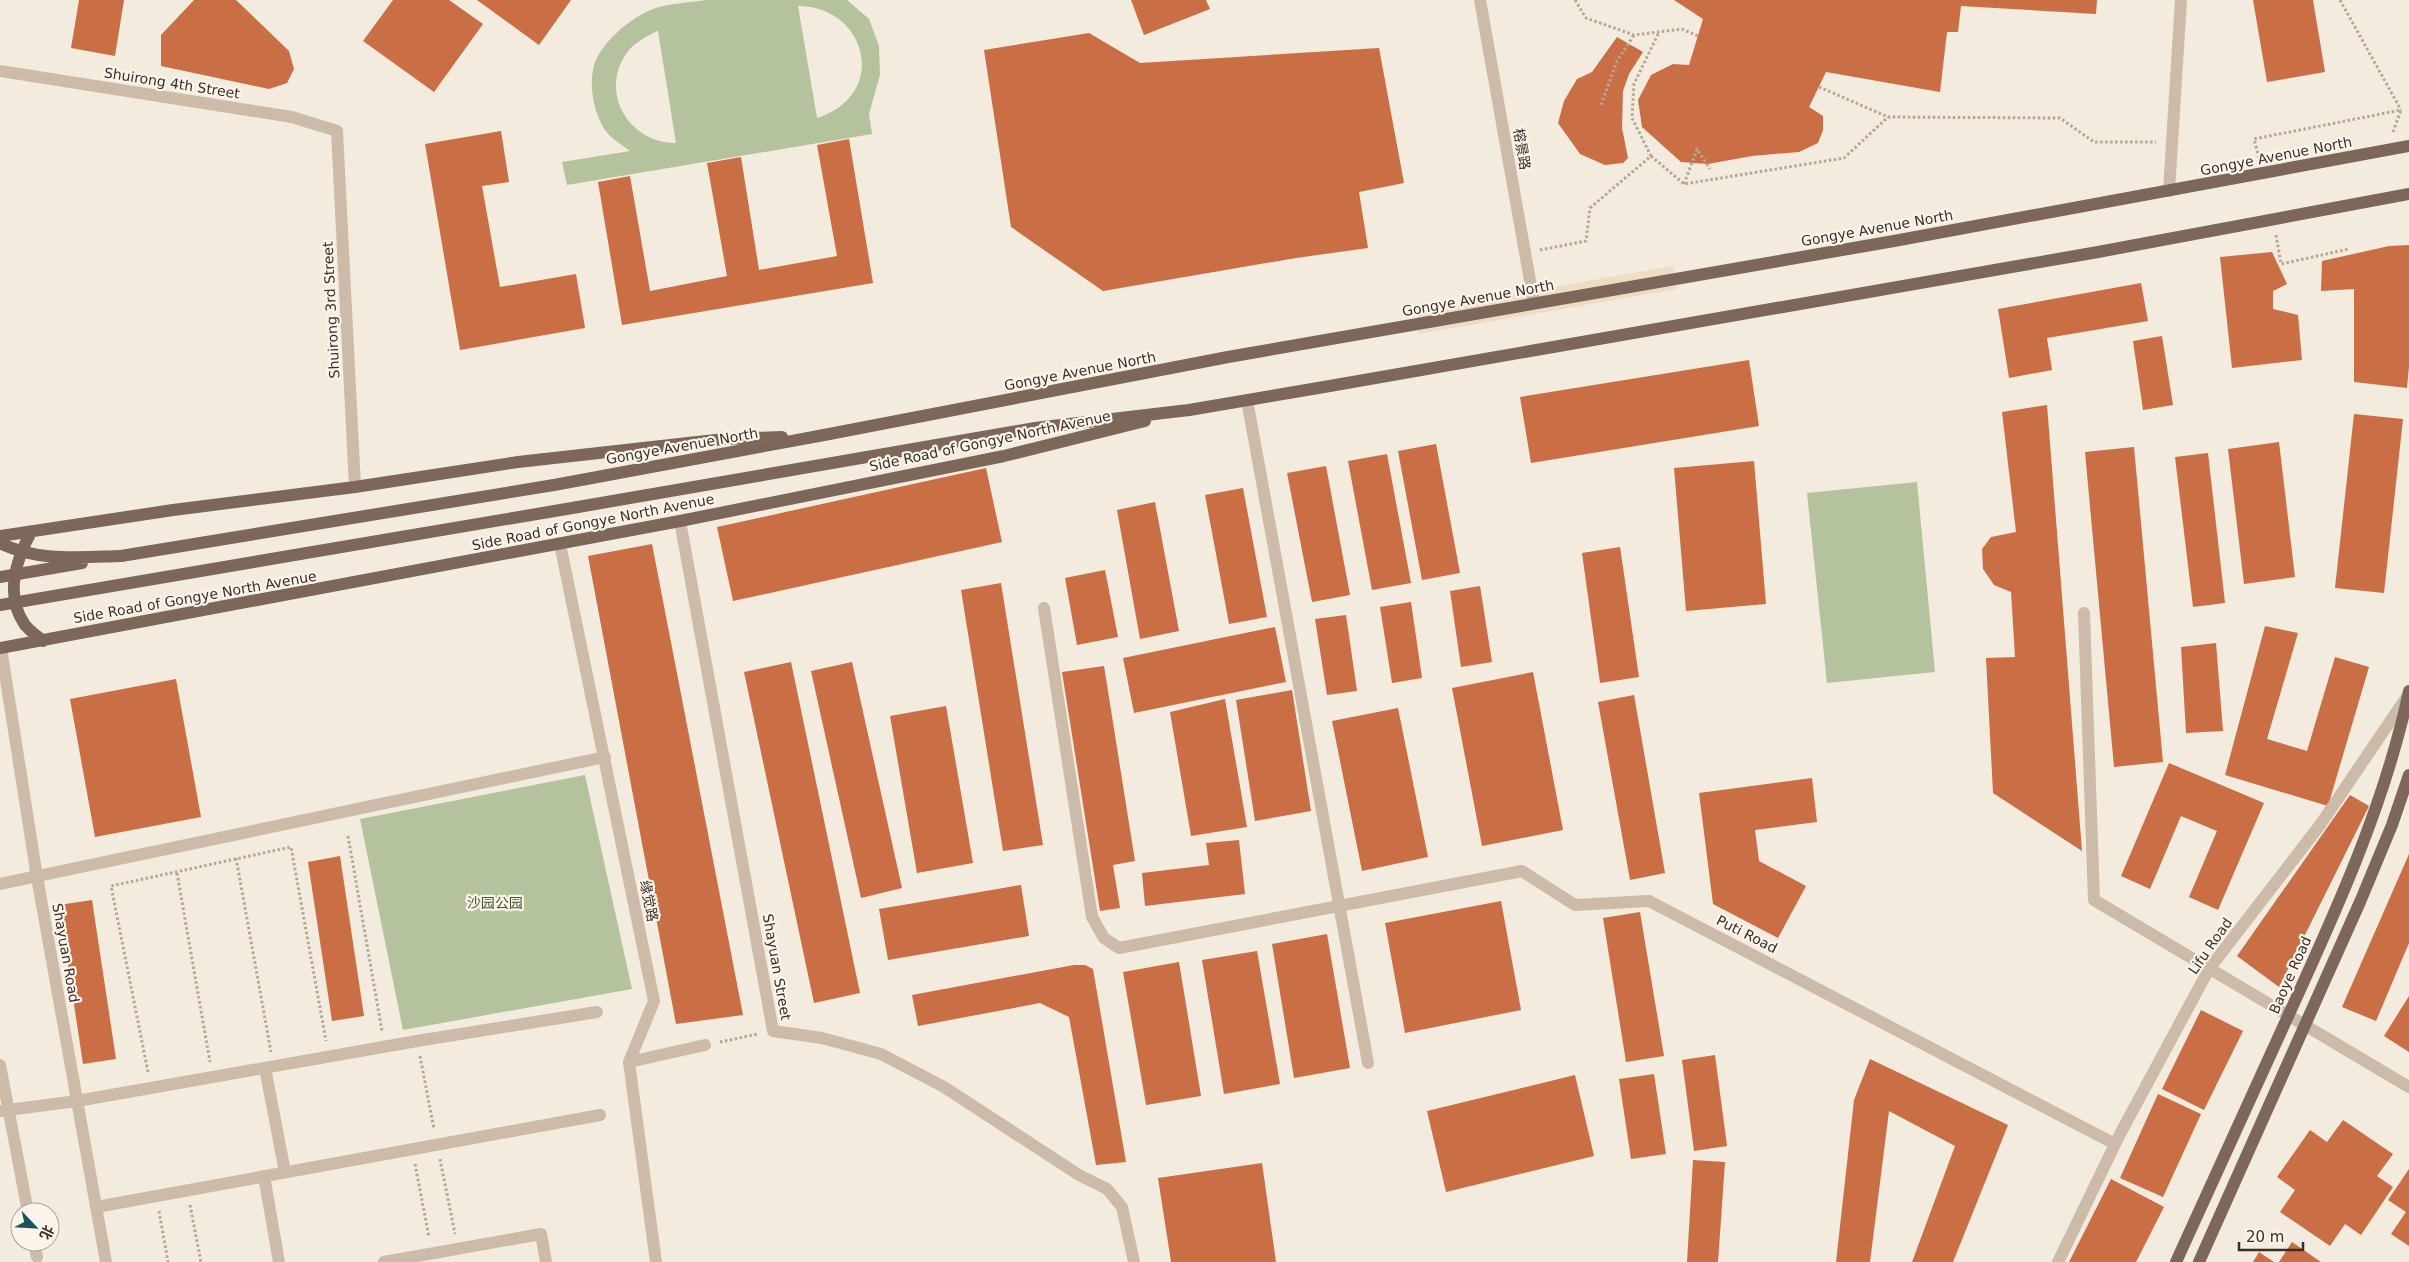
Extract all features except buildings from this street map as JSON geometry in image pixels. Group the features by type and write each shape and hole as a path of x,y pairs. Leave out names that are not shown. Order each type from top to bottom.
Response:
{"main road":[{"name":"Gongye Avenue North","path":"121,556 554,485 824,436 1228,357 2169,191 2409,146"},
{"path":"0,605 578,508 1035,428 1189,410 2079,255 2409,194"},
{"name":"Side Road of Gongye North Avenue","path":"0,648 680,521 1004,456 1189,410"},
{"path":"0,536 173,510 355,487 518,462 704,441 824,436"},
{"path":"31,532 20,551 14,572 14,589 18,610 26,625 43,640"},
{"path":"0,543 17,550 52,557 121,556"},
{"path":"0,577 121,556"},
{"name":"Baoye Road","path":"2176,1262 2370,828 2390,770 2409,693"},
{"path":"2199,1262 2360,902 2392,825 2409,775"}],"street":[{"name":"榕景路","path":"1480,0 1534,303"},
{"path":"2169,191 2181,0"},
{"name":"Shuirong 4th Street","path":"0,71 292,117 337,131"},
{"name":"Shuirong 3rd Street","path":"337,131 355,487"},
{"path":"1247,400 1341,907 1368,1064"},
{"name":"Shayuan Street","path":"680,521 773,1031 822,1038 881,1054 944,1087 1079,1175 1107,1189 1122,1207 1134,1262"},
{"name":"缘觉路","path":"560,544 654,1001 629,1062 656,1262"},
{"name":"Puti Road","path":"1044,608 1092,917 1104,938 1119,948 1522,872 1575,905 1649,901 2115,1144"},
{"path":"2084,613 2094,900 2409,1087"},
{"name":"Shayuan Road","path":"0,648 37,877 106,1262"},
{"name":"Lifu Road","path":"2058,1262 2115,1144 2209,968 2320,825 2409,693"},
{"path":"0,884 605,757"},
{"path":"4,1111 77,1102 417,1041 596,1012"},
{"path":"629,1062 705,1045"},
{"path":"0,1064 4,1111 26,1202"},
{"path":"269,1067 285,1172"},
{"path":"96,1207 600,1115"},
{"path":"264,1176 279,1262"},
{"path":"384,1262 541,1234 546,1262"},
{"path":"36,1252 37,1257"}],"path":[{"path":"1575,0 1586,18 1634,35 1682,29 1698,36"},
{"path":"2254,139 2402,110 2340,0"},
{"path":"1659,32 1634,84 1632,118 1651,156 1684,184 1844,158 1888,117"},
{"path":"1601,105 1617,61 1634,35"},
{"path":"1819,87 1888,117 2060,118 2094,142 2172,142"},
{"path":"1684,184 1697,149 1710,169"},
{"path":"1526,253 1586,241 1590,208 1651,156"},
{"path":"2273,218 2281,264 2349,248"},
{"path":"348,836 385,1047"},
{"path":"151,1088 110,886 291,847 329,1057"},
{"path":"236,858 269,1067"},
{"path":"177,873 212,1077"},
{"path":"705,1045 773,1031"},
{"path":"417,1041 458,1249"},
{"path":"412,1149 432,1253"},
{"path":"188,1190 201,1262"},
{"path":"157,1196 168,1262"}],"green space":[{"path":"706,0 847,0 869,19 879,46 880,75 869,114 872,134 567,185 562,162 630,151 609,135 600,121 594,104 593,70 601,51 625,25 644,13 666,5","holes":["798,6 822,10 840,20 854,35 861,53 861,72 855,91 840,107 817,118","658,31 676,143 660,141 645,135 624,114 618,100 616,85 619,69 626,54 636,43"]},
{"path":"1917,482 1935,672 1827,683 1807,493"},
{"name":"沙园公园","path":"585,775 632,989 403,1030 360,819"}],"shaded area":[{"path":"1673,266 1677,289 1419,334 1416,311"}]}
